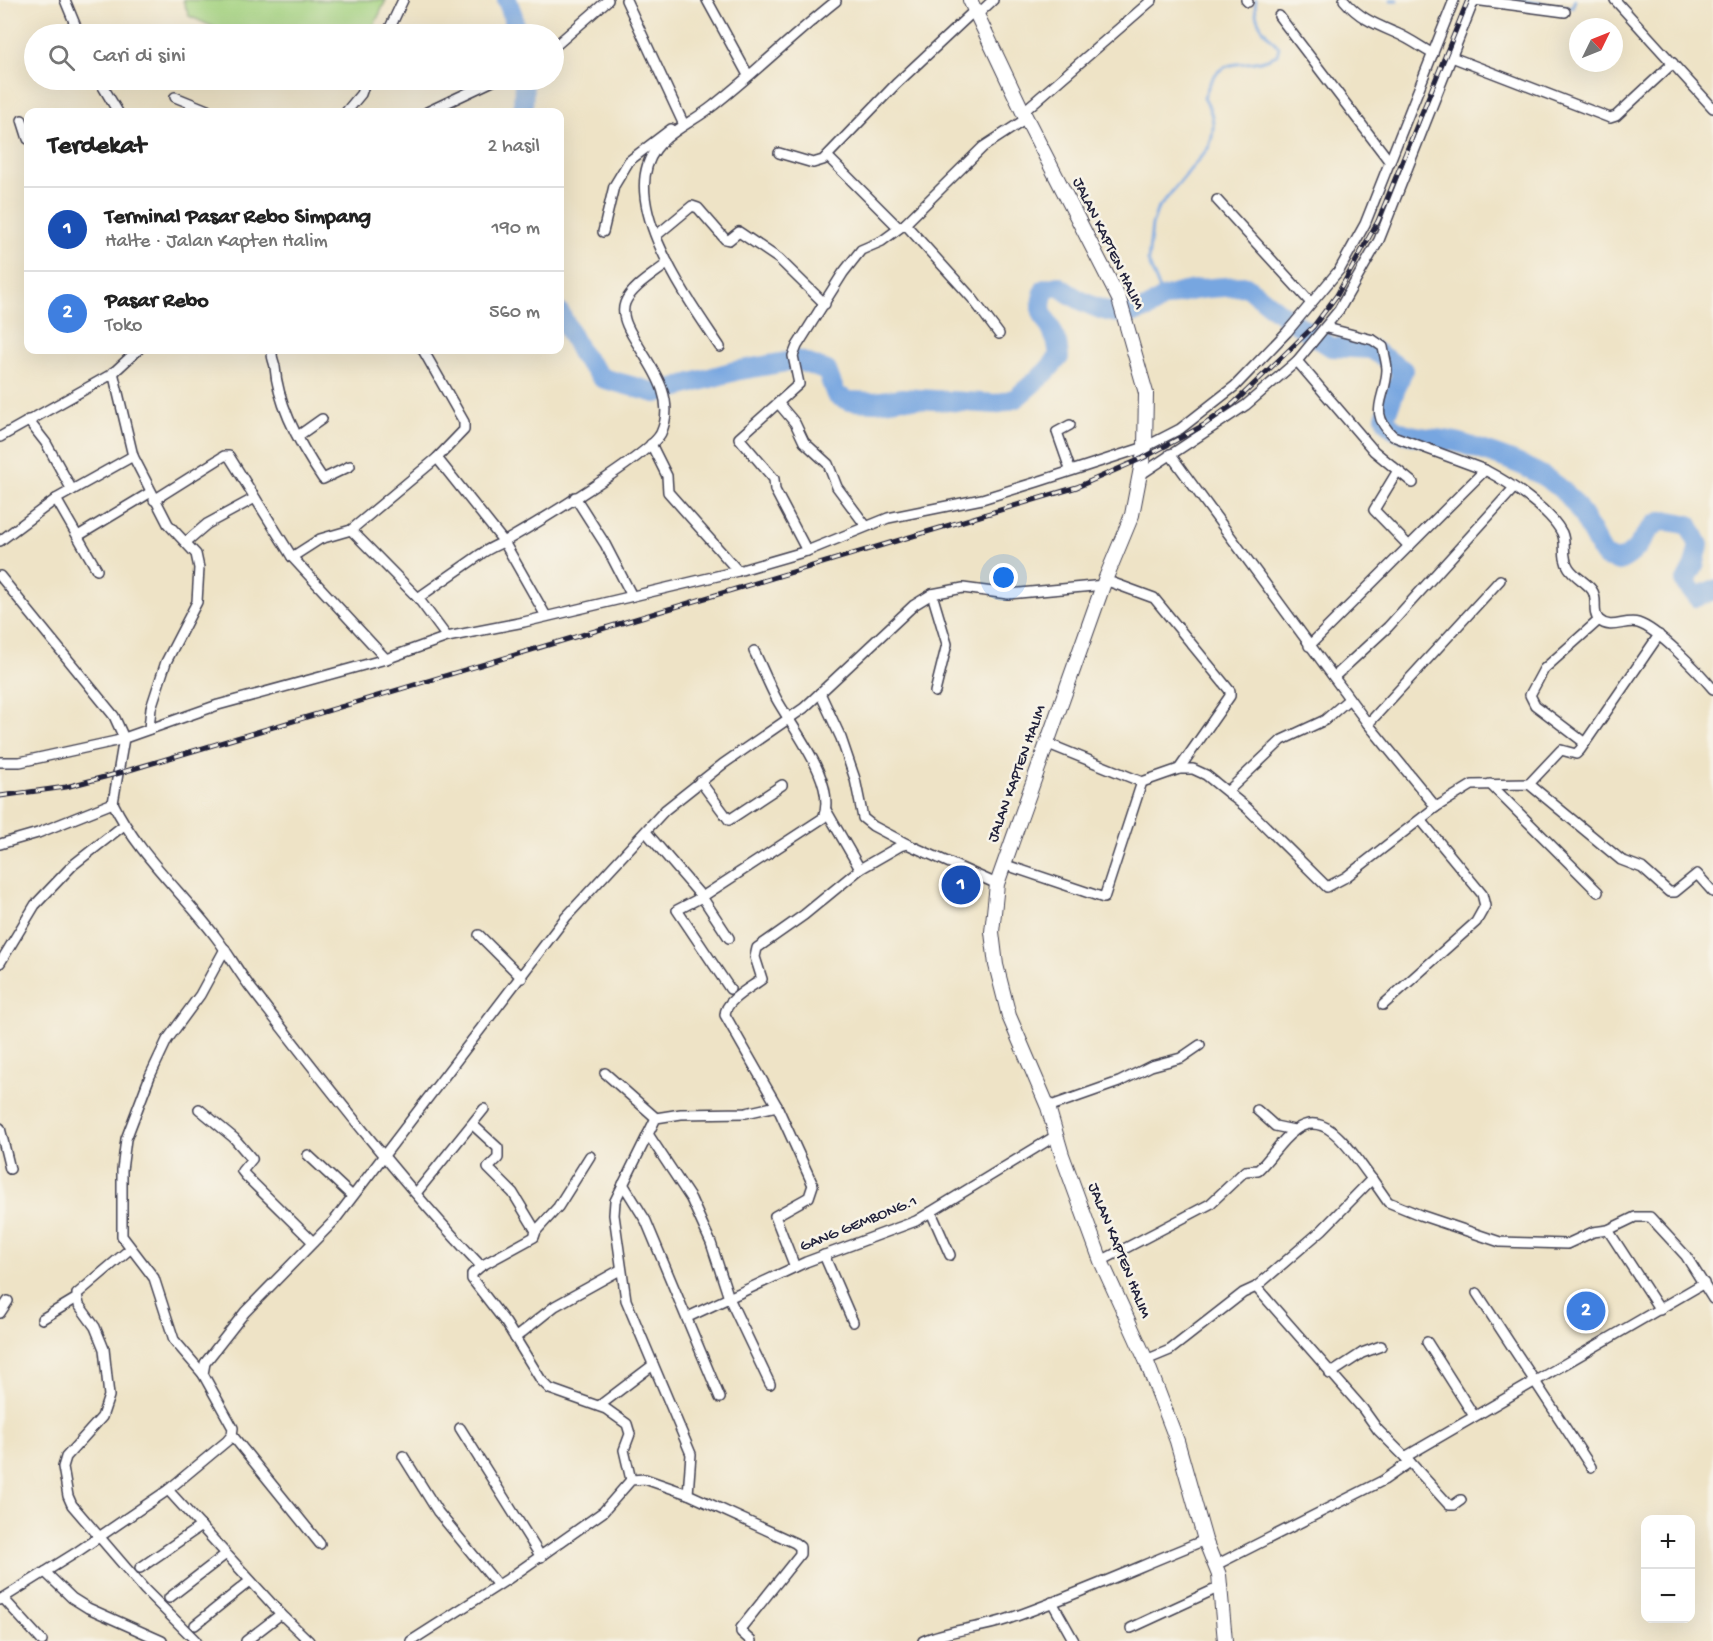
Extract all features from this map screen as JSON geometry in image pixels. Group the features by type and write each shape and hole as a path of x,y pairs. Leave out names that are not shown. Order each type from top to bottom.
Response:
{"main road":[{"name":"JALAN KAPTEN HALIM","path":"973,9 1024,115 1119,300 1146,393 1144,447 1132,515 1104,583 997,884 992,913 996,965 1010,1016 1048,1107 1101,1262 1146,1360 1177,1441 1205,1540 1216,1565 1225,1641"}],"street":[{"path":"65,0 75,24"},
{"path":"392,24 403,0"},
{"path":"564,38 608,0"},
{"path":"626,0 683,122"},
{"path":"707,0 748,75"},
{"path":"603,232 615,186 629,161 683,122 714,106 835,0"},
{"path":"779,153 813,164 827,156 973,9 993,0"},
{"path":"807,551 775,490 774,478 739,438 799,384 793,356 797,345 861,250 882,241 902,226 983,147 1024,115 1152,0"},
{"path":"1344,0 1355,14 1373,25 1396,33 1433,54"},
{"path":"0,762 20,762 124,738 218,705 386,659 447,637 738,571 807,551 866,526 903,514 982,499 1144,447 1180,429 1235,386 1287,332 1340,269 1365,224 1454,0"},
{"path":"1140,475 1170,453 1219,424 1297,361 1324,331 1379,240 1449,56 1474,0 1565,12"},
{"path":"1615,0 1713,108"},
{"path":"1279,16 1390,162"},
{"path":"1449,56 1610,118 1616,116 1673,63"},
{"path":"105,90 116,108"},
{"path":"349,108 362,90"},
{"path":"436,108 474,90"},
{"path":"175,97 202,108"},
{"path":"22,120 24,126"},
{"path":"683,122 657,149 646,166 645,204 668,263 720,346"},
{"path":"827,156 902,226 972,298 999,334"},
{"path":"1217,200 1311,303"},
{"path":"657,235 692,206 698,208 725,238 729,240 739,231 779,259 825,304"},
{"path":"418,598 466,568 482,553 504,542 575,497 660,436 665,423 666,401 656,370 643,355 629,329 624,307 637,289 668,263"},
{"path":"1324,331 1378,342 1384,351 1387,370 1378,411 1382,425 1394,436 1485,470 1514,488 1559,528 1563,536 1564,556 1568,567 1592,590 1596,598 1595,614 1599,620 1614,626 1636,622 1659,635 1713,689"},
{"path":"0,437 113,372 134,354"},
{"path":"271,354 274,375 282,401 308,460 323,479 350,466"},
{"path":"292,557 320,539 351,530 437,458 464,430 464,422 425,354"},
{"path":"1297,361 1374,451 1413,483"},
{"path":"113,372 133,456 174,532 196,554 199,594 166,662 151,708 149,729"},
{"path":"779,404 795,423 804,442 828,464 837,487 866,526"},
{"path":"298,436 322,419"},
{"path":"28,420 46,443 72,490"},
{"path":"1070,425 1057,432 1070,469"},
{"path":"651,444 667,476 668,492 738,571"},
{"path":"1170,453 1309,646 1368,724 1436,807"},
{"path":"0,541 56,499 133,456"},
{"path":"78,536 224,456 232,460 292,557 386,659"},
{"path":"437,458 504,542 546,616"},
{"path":"1309,646 1485,470"},
{"path":"1397,472 1374,510 1409,546"},
{"path":"1334,677 1388,627 1514,488"},
{"path":"575,497 605,544 632,596"},
{"path":"186,542 207,524 255,498"},
{"path":"56,499 98,570"},
{"path":"351,530 418,598 447,637"},
{"path":"0,576 114,716 124,738 112,803 123,825 225,949 254,992 384,1158 417,1192 481,1266"},
{"path":"1368,724 1500,579"},
{"path":"203,1374 205,1363 245,1312 313,1242 384,1158 483,1023 522,978 567,917 665,810 700,781 790,720 914,604 932,594 963,588 1008,594 1104,583 1154,598 1230,691 1230,696 1179,769"},
{"path":"932,594 947,644 935,692"},
{"path":"1585,743 1535,705 1530,695 1544,669 1599,620"},
{"path":"1529,784 1562,750 1576,754 1659,635"},
{"path":"754,651 777,699 819,772 826,810 860,869"},
{"path":"820,693 841,738 855,779 863,818 873,826 907,844 997,884"},
{"path":"1228,791 1282,740 1325,720 1349,699"},
{"path":"1046,743 1142,782 1179,769 1192,769 1206,775 1228,791 1328,887 1346,877 1436,807 1472,785 1529,784 1618,857 1642,868 1670,892 1675,892 1697,873 1713,892"},
{"path":"700,781 729,820 782,785"},
{"path":"1003,864 1104,898 1142,782"},
{"path":"1490,784 1598,892"},
{"path":"0,844 38,833 112,803"},
{"path":"730,989 677,910 702,897 824,818 826,810"},
{"path":"1383,1005 1476,922 1485,906 1482,894 1421,820"},
{"path":"0,963 35,905 73,864 123,825"},
{"path":"646,832 702,897 729,938"},
{"path":"795,1267 775,1216 809,1197 813,1185 777,1106 725,1015 725,1010 762,979 755,957 760,945 804,915 860,869 907,844"},
{"path":"479,935 522,978"},
{"path":"42,1641 2,1599 168,1490 217,1451 232,1435 233,1428 203,1374 174,1340 154,1278 130,1250 121,1228 126,1140 139,1100 167,1040 200,995 225,949"},
{"path":"1048,1107 1119,1082 1151,1066 1181,1058 1200,1046"},
{"path":"605,1073 656,1118"},
{"path":"656,1118 681,1114 746,1113 777,1106"},
{"path":"198,1109 234,1138 252,1159 242,1171 313,1242"},
{"path":"417,1192 484,1109"},
{"path":"1257,1110 1275,1126 1294,1130 1319,1123 1330,1128 1388,1202 1500,1242 1567,1244 1593,1232 1608,1230 1635,1216 1650,1217 1686,1256 1713,1299"},
{"path":"656,1118 615,1201 614,1215 626,1300 691,1454 688,1494"},
{"path":"473,1125 498,1148 498,1158 488,1168 513,1193 516,1202 536,1231"},
{"path":"0,1128 10,1169"},
{"path":"1101,1262 1210,1203 1245,1171 1258,1170 1294,1130"},
{"path":"648,1134 691,1199 711,1243 729,1298 770,1384"},
{"name":"GANG GEMBONG.1","path":"687,1317 795,1267 916,1221 1057,1135"},
{"path":"308,1155 352,1196"},
{"path":"590,1156 558,1207 536,1231 534,1238 481,1266 472,1274 472,1279 515,1338 541,1380 550,1389 599,1406 619,1417 629,1429 624,1450 631,1480"},
{"path":"1146,1360 1170,1350 1243,1293 1256,1287 1322,1230 1372,1179"},
{"path":"623,1184 646,1221 720,1398"},
{"path":"931,1212 950,1255"},
{"path":"1608,1230 1660,1310"},
{"path":"42,1319 77,1298 81,1289 130,1250"},
{"path":"824,1255 854,1322"},
{"path":"515,1338 555,1306 620,1270"},
{"path":"1216,1565 1384,1480 1407,1460 1474,1416 1704,1283"},
{"path":"1256,1287 1330,1374 1449,1505 1454,1505 1461,1500"},
{"path":"1477,1293 1591,1467"},
{"path":"77,1298 95,1327 104,1349 109,1396 102,1417 66,1457 63,1474 72,1505 145,1590 196,1641"},
{"path":"0,1313 8,1300"},
{"path":"1427,1342 1474,1416"},
{"path":"1330,1374 1362,1353 1381,1346"},
{"path":"599,1406 653,1365"},
{"path":"460,1428 541,1557"},
{"path":"232,1435 320,1544"},
{"path":"403,1456 438,1512 497,1584"},
{"path":"411,1641 426,1634 497,1584 541,1557 603,1512 631,1480 645,1479 688,1494 800,1547 800,1554 741,1628 741,1632 751,1641"},
{"path":"168,1490 250,1581 309,1641"},
{"path":"140,1568 201,1526"},
{"path":"923,1641 947,1632 988,1626 1205,1540"},
{"path":"169,1598 226,1554"},
{"path":"45,1572 80,1603 162,1641"},
{"path":"195,1625 250,1581"},
{"path":"1131,1628 1220,1587"},
{"path":"1052,1602 1074,1641"},
{"path":"246,1641 281,1614"}],"green space":[{"path":"183,0 386,0 375,24 207,24 189,16"}],"waterway":[{"path":"507,0 514,24"},
{"path":"1163,298 1148,261 1152,225 1157,210 1209,147 1213,134 1213,121 1204,98 1210,83 1225,67 1264,60 1277,55 1279,47 1258,20 1256,0"},
{"path":"1391,0 1397,0"},
{"path":"1512,0 1572,7 1575,0"},
{"path":"523,108 524,90"},
{"path":"564,321 581,354 602,378 656,393 735,371 797,360 827,371 836,395 849,401 875,402 903,398 997,404 1016,398 1046,372 1059,357 1056,340 1043,315 1041,305 1045,289 1058,286 1089,305 1124,313 1148,308 1162,299 1184,292 1246,286 1283,315 1331,347 1371,349 1403,370 1385,417 1389,424 1397,430 1407,434 1452,441 1489,453 1534,471 1560,488 1580,511 1605,557 1619,561 1627,557 1651,528 1659,522 1689,525 1699,545 1694,566 1685,583 1697,597 1713,590"}],"railway":[{"path":"0,796 66,787 116,774 1077,487 1143,458 1204,425 1233,404 1313,327 1337,295 1378,221 1468,0"}],"place":[{"name":"Terminal Pasar Rebo Simpang","path":"961,885"},
{"name":"Pasar Rebo","path":"1586,1311"}]}
